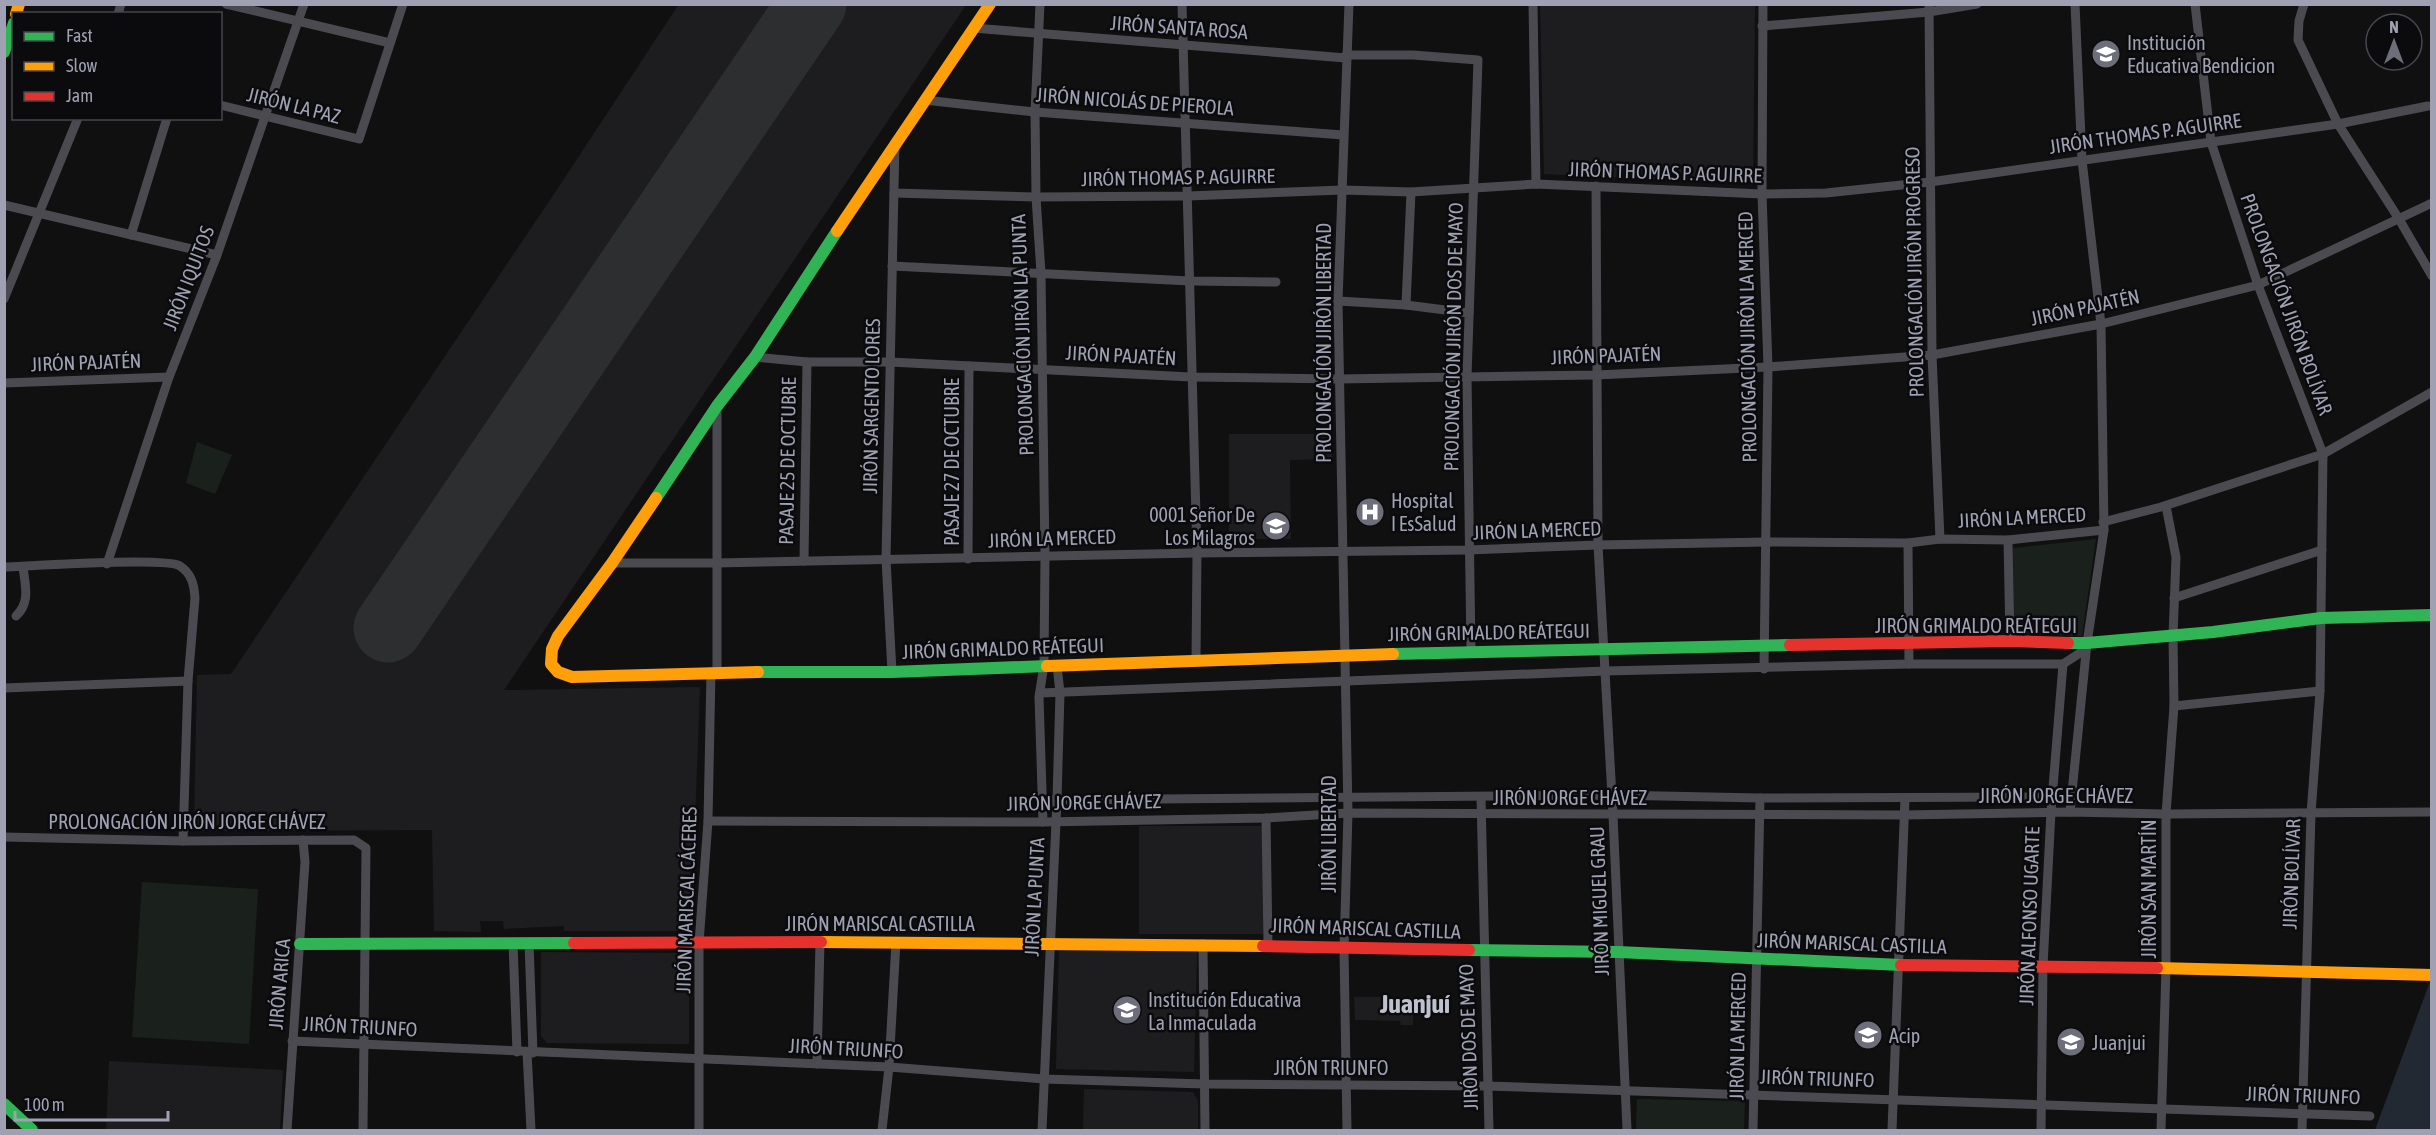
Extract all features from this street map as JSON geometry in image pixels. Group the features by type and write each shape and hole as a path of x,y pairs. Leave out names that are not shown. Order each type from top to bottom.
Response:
{"main road":[{"path":"612,562 717,406 755,357 895,142 990,4"},
{"path":"4,54 12,29"},
{"name":"JIRÓN GRIMALDO REÁTEGUI","path":"612,562 558,636 552,649 551,664 558,672 572,677 714,672 892,672 1471,651 2010,641 2087,643 2173,636 2321,618 2432,615"},
{"name":"JIRÓN MARISCAL CASTILLA","path":"300,944 365,946 513,943 1050,942 1203,944 1344,949 1618,952 1898,965 2166,968 2432,975"},
{"path":"4,1104 32,1131"},
{"path":"4,1113 10,1126"}],"street":[{"path":"226,4 390,43 402,4"},
{"name":"JIRÓN IQUITOS","path":"107,564 169,377 218,255 304,4"},
{"name":"PROLONGACIÓN JIRÓN LA PUNTA","path":"1040,4 1035,112 1036,197 1041,273 1045,556 1044,665"},
{"path":"1182,4 1197,553 1196,660"},
{"name":"PROLONGACIÓN JIRÓN LIBERTAD","path":"1345,681 1338,301 1349,4"},
{"path":"1533,4 1536,184"},
{"name":"PROLONGACIÓN JIRÓN LA MERCED","path":"1763,4 1762,194 1768,367 1764,669"},
{"path":"1762,26 1977,4"},
{"path":"2070,812 2087,643 2104,526 2101,324 2082,160 2075,4"},
{"name":"PROLONGACIÓN JIRÓN BOLÍVAR","path":"2195,4 2211,142 2258,285 2323,454 2321,618"},
{"path":"2304,4 2298,40 2338,124 2432,276"},
{"name":"PROLONGACIÓN JIRÓN PROGRESO","path":"1929,8 1932,355 1940,539"},
{"name":"JIRÓN SANTA ROSA","path":"973,28 1039,35 1346,56 1413,55 1478,60"},
{"name":"JIRÓN LA PAZ","path":"222,105 359,139 390,43"},
{"name":"PROLONGACIÓN JIRÓN DOS DE MAYO","path":"1471,651 1467,376 1478,60"},
{"name":"JIRÓN NICOLÁS DE PIEROLA","path":"924,100 1035,112 1343,135"},
{"name":"JIRÓN THOMAS P. AGUIRRE","path":"894,193 1036,197 1188,196 1342,190 1411,192 1536,184 1762,194 1826,193 1930,182 2338,124 2428,106"},
{"path":"4,299 77,120"},
{"path":"131,235 166,120"},
{"name":"JIRÓN SARGENTO LORES","path":"892,672 886,559 895,142"},
{"name":"JIRÓN MIGUEL GRAU","path":"1596,186 1598,545 1613,815 1626,1131"},
{"path":"1406,304 1411,192"},
{"name":"JIRÓN PAJATÉN","path":"755,357 807,362 890,362 1191,377 1338,379 1596,375 1768,367 1932,355 2101,324 2258,285 2432,203"},
{"path":"4,205 218,255"},
{"path":"892,266 1190,281 1276,282"},
{"path":"1338,301 1406,304 1469,313"},
{"name":"PASAJE 25 DE OCTUBRE","path":"804,561 807,362"},
{"name":"PASAJE 27 DE OCTUBRE","path":"968,559 969,366"},
{"name":"JIRÓN PAJATÉN","path":"4,383 169,377"},
{"name":"JIRÓN LA MERCED","path":"612,562 717,563 1342,550 1469,550 1598,545 1767,542 1908,543 1940,539 2008,540 2104,526 2323,454 2432,392"},
{"name":"JIRÓN MARISCAL CÁCERES","path":"699,1131 699,943 708,821 714,672 717,406"},
{"name":"JIRÓN SAN MARTÍN","path":"2161,1131 2166,968 2166,814 2174,706 2173,636 2176,557 2166,506"},
{"path":"2008,540 2010,641"},
{"path":"1908,543 1909,664"},
{"path":"2174,598 2322,550"},
{"path":"4,567 168,563 178,564 188,573 194,584 195,598 188,681 183,841"},
{"path":"16,616 23,609 27,600 24,567"},
{"name":"JIRÓN BOLÍVAR","path":"2302,1131 2311,814 2320,691 2321,618"},
{"path":"2063,664 2083,651 2087,643"},
{"name":"JIRÓN GRIMALDO REÁTEGUI","path":"1040,693 1605,670 1764,669 1909,664 2063,664"},
{"name":"JIRÓN ALFONSO UGARTE","path":"2041,1131 2043,966 2051,812 2063,664"},
{"name":"JIRÓN LA PUNTA","path":"1043,822 1040,693 1044,665"},
{"name":"JIRÓN LA PUNTA","path":"1041,1131 1058,800 1057,665"},
{"path":"4,688 188,681"},
{"name":"JIRÓN LIBERTAD","path":"1345,681 1348,813 1344,949 1347,1131"},
{"path":"2174,706 2320,691"},
{"name":"JIRÓN JORGE CHÁVEZ","path":"1042,800 1481,798 1612,795 1760,798 2052,797"},
{"name":"JIRÓN DOS DE MAYO","path":"1481,798 1489,1131"},
{"name":"JIRÓN LA MERCED","path":"1753,1131 1760,798"},
{"path":"1892,1131 1905,798"},
{"name":"JIRÓN JORGE CHÁVEZ","path":"708,821 1043,822 1266,818 1348,813 1904,815 2051,812 2166,814 2432,812"},
{"path":"1266,818 1268,945"},
{"name":"PROLONGACIÓN JIRÓN JORGE CHÁVEZ","path":"4,837 183,841 354,840 366,848 365,946"},
{"name":"JIRÓN ARICA","path":"287,1131 305,862 303,840"},
{"path":"882,1131 889,1067 897,942"},
{"path":"513,943 526,1052 531,1131"},
{"path":"526,1052 530,943"},
{"path":"817,1064 820,943"},
{"path":"1203,944 1205,1131"},
{"path":"363,1131 365,946"},
{"name":"JIRÓN TRIUNFO","path":"292,1041 889,1067 1044,1079 1204,1084 1487,1086 2042,1103 2370,1116"}],"shaded area":[{"path":"679,4 966,5 504,690 700,687 691,931 564,931 564,926 504,929 503,921 480,921 481,932 434,931 432,830 199,831 194,825 197,675 231,674"},
{"path":"1540,5 1755,5 1753,177 1747,183 1544,174"},
{"path":"1229,434 1332,434 1332,459 1290,460 1291,539 1229,539"},
{"path":"197,442 232,455 215,494 186,483"},
{"path":"2096,539 2082,636 2014,634 2013,548"},
{"path":"1139,826 1263,826 1263,934 1139,934"},
{"path":"142,882 258,889 249,1044 132,1037"},
{"name":"Institución Educativa La Inmaculada","path":"1059,949 1197,952 1194,1072 1056,1069"},
{"path":"541,952 689,953 689,1044 547,1043 541,1036"},
{"path":"2431,979 2431,1130 2375,1130"},
{"path":"1354,997 1413,997 1413,1025 1401,1025 1400,1021 1355,1020"},
{"path":"109,1061 283,1070 280,1130 106,1130"},
{"path":"1084,1089 1193,1092 1198,1101 1198,1130 1083,1130"},
{"path":"1637,1099 1745,1101 1744,1130 1636,1130"}],"runway":[{"path":"388,628 812,4"}],"traffic: fast":[{"path":"4,52 12,29"},
{"path":"656,498 717,406 755,357 837,231"},
{"path":"2068,643 2213,632 2321,618 2432,615"},
{"path":"1393,654 1790,645"},
{"path":"758,672 892,672 1047,666"},
{"path":"300,944 574,943"},
{"path":"1469,950 1618,952 1901,965"},
{"path":"4,1104 32,1130"}],"traffic: slow":[{"path":"17,12 19,4"},
{"path":"837,231 990,4"},
{"path":"656,498 558,636 552,649 551,664 558,672 572,677 758,672"},
{"path":"1047,666 1393,654"},
{"path":"821,942 1263,946"},
{"path":"2157,968 2432,975"}],"traffic: jam":[{"path":"1790,645 2010,641 2068,643"},
{"path":"574,943 821,942"},
{"path":"1263,946 1469,950"},
{"path":"1901,965 2157,968"}],"place":[{"name":"Institución Educativa Bendicion","path":"2106,54"},
{"name":"Hospital I EsSalud","path":"1370,512"},
{"name":"0001 Señor De Los Milagros","path":"1276,526"},
{"name":"Institución Educativa La Inmaculada","path":"1127,1010"},
{"name":"Acip","path":"1868,1035"},
{"name":"Juanjui","path":"2071,1042"}],"district":[{"name":"Juanjuí","path":"1415,1004"}]}
